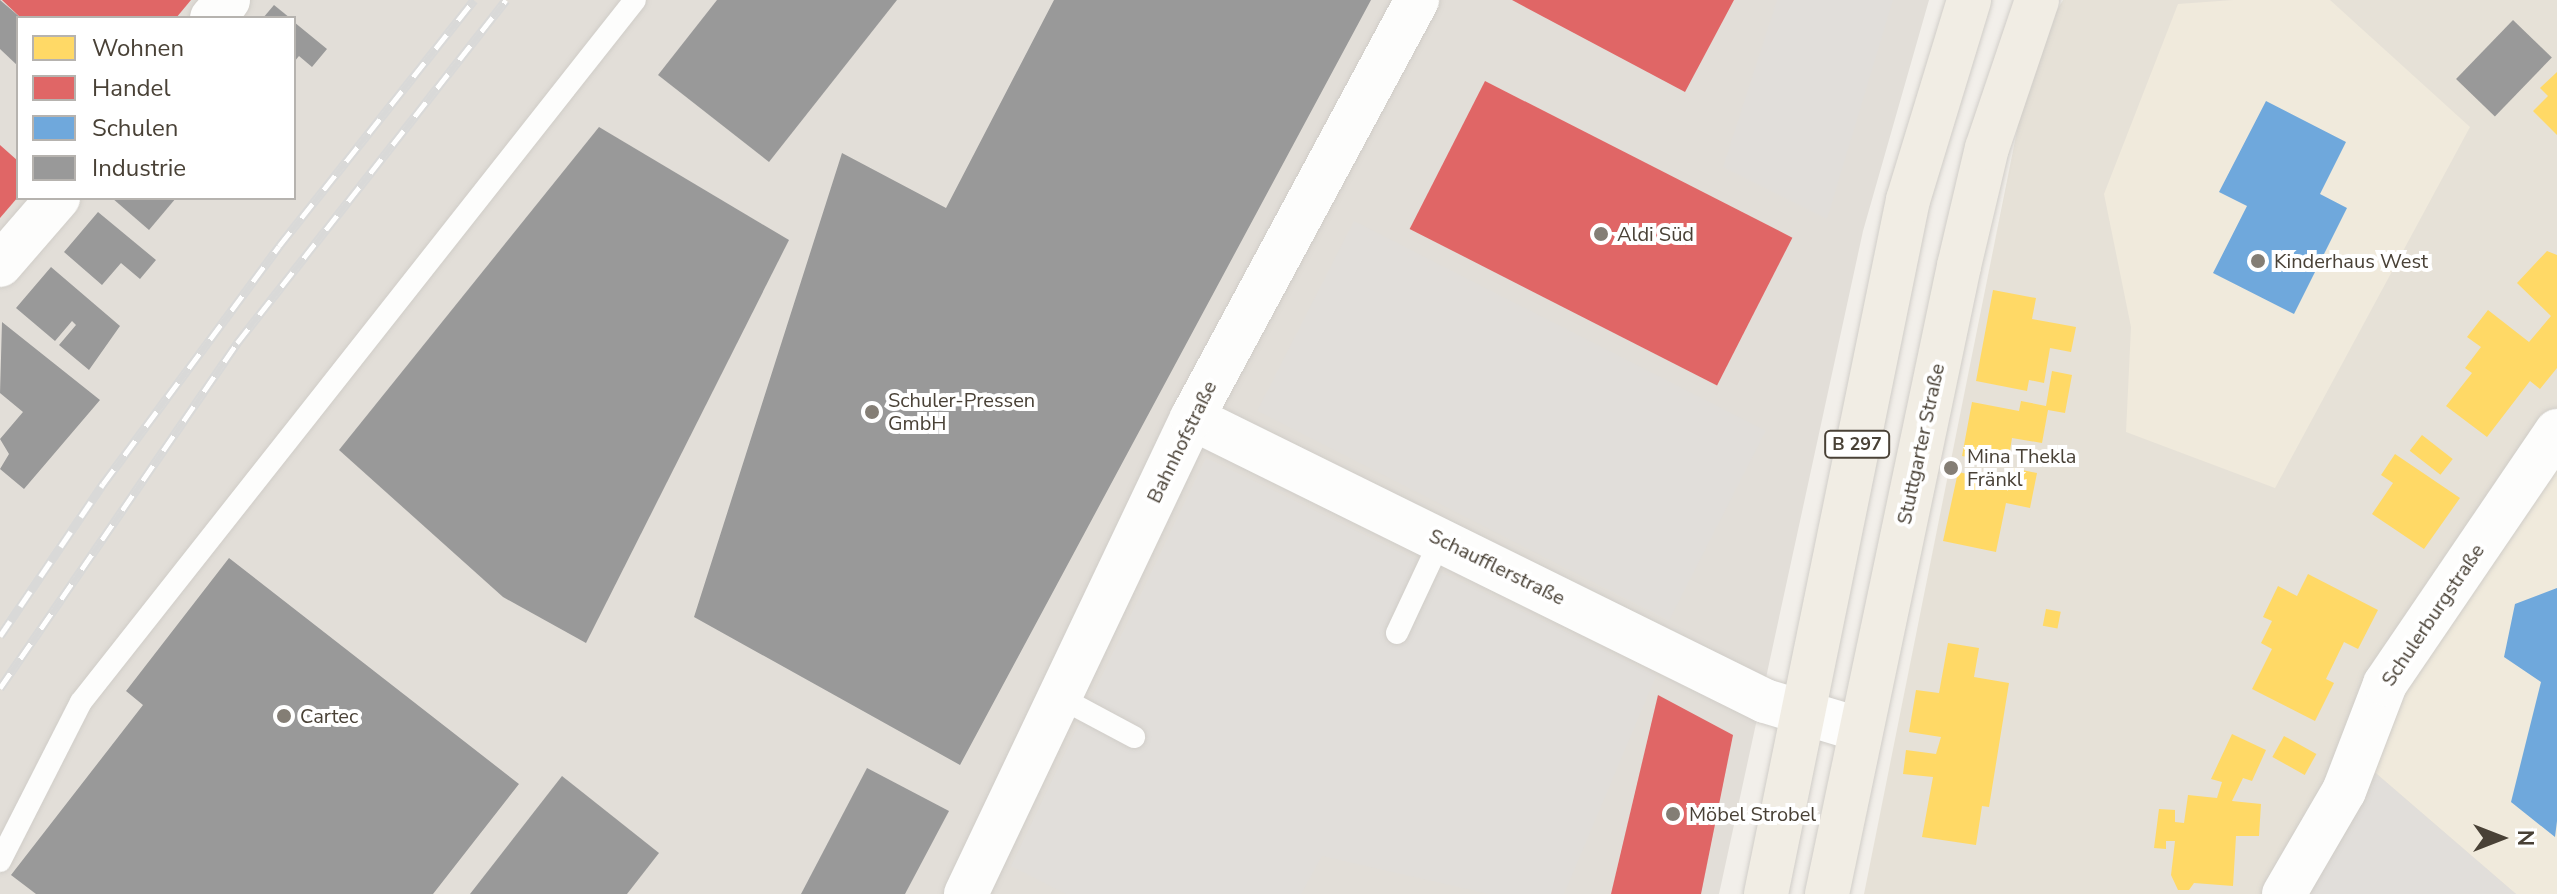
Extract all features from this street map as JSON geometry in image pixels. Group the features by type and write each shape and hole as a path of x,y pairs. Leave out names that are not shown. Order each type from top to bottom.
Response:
{"main road":[{"name":"B 297","path":"1766,894 1908,200 1969,0"},
{"name":"Stuttgarter Straße","path":"1827,894 1984,163 2037,0"}],"street":[{"path":"214,16 228,0"},
{"name":"Bahnhofstraße","path":"966,894 1192,418 1417,0"},
{"path":"0,265 56,200"},
{"name":"Schaufflerstraße","path":"1192,418 1801,716 1861,730"},
{"name":"Schulerburgstraße","path":"2286,891 2344,791 2385,684 2557,431"}],"lane":[{"path":"0,861 81,702 635,0"},
{"path":"1397,633 1441,539"},
{"path":"1061,698 1134,737"}],"shaded area":[{"path":"0,0 1929,0 1863,231 1719,894 0,894"},
{"path":"1777,0 1893,0 1827,219 1723,167"},
{"path":"2063,0 2557,0 2557,894 1864,894 2033,51"},
{"name":"Kinderhaus West","path":"2233,0 2330,0 2470,127 2275,488 2126,432 2131,327 2104,194 2178,4"},
{"path":"1354,221 1766,431 1669,621 1257,411"},
{"path":"2557,431 2557,894 2516,894 2357,757"},
{"path":"1206,458 1656,676 1564,894 1489,894 1322,856 1301,894 1066,894 1011,866"},
{"path":"2357,757 2516,894 2294,894"}],"building: Wohnen":[{"path":"2557,72 2557,135 2533,111 2548,96 2540,88"},
{"path":"2547,251 2557,255 2557,368 2540,389 2530,381 2487,437 2446,406 2472,373 2465,368 2481,347 2467,337 2488,310 2529,342 2551,316 2517,283"},
{"path":"1993,290 2036,298 2032,319 2076,327 2071,352 2050,348 2044,383 2029,380 2027,391 1976,381"},
{"path":"2052,371 2072,375 2065,413 2048,410 2042,443 2012,438 2008,464 1962,456 1972,402 2019,411 2021,401 2046,406"},
{"path":"2422,435 2453,459 2440,475 2410,451"},
{"path":"2395,454 2460,498 2424,549 2372,514 2393,483 2381,475"},
{"path":"2013,468 2037,473 2030,508 2006,503 1996,552 1943,541 1958,472 2010,483"},
{"path":"2308,574 2378,610 2358,649 2344,642 2326,679 2334,683 2315,721 2252,689 2272,649 2261,643 2272,621 2263,617 2278,586 2297,596"},
{"path":"2046,609 2061,612 2057,629 2043,626"},
{"path":"1948,643 1979,648 1974,677 2009,683 1989,807 1982,806 1976,845 1922,837 1933,777 1903,774 1906,750 1936,754 1941,737 1909,732 1916,690 1939,693"},
{"path":"2232,734 2266,750 2252,781 2243,778 2232,801 2261,804 2259,836 2236,836 2233,886 2194,883 2189,890 2178,890 2171,875 2175,841 2166,841 2166,849 2154,848 2159,809 2175,810 2175,822 2184,823 2188,795 2217,798 2222,782 2211,779"},
{"path":"2284,736 2316,754 2305,775 2272,757"}],"building: Handel":[{"path":"2,0 191,0 178,16 19,16"},
{"path":"1512,0 1734,0 1685,92"},
{"name":"Aldi Süd","path":"1485,81 1792,238 1717,386 1410,229"},
{"path":"0,145 16,159 16,199 0,218"},
{"name":"Möbel Strobel","path":"1658,695 1733,735 1701,894 1611,894"}],"building: Schulen":[{"path":"2266,101 2346,142 2320,194 2347,208 2294,314 2213,273 2247,206 2219,192"},
{"path":"2557,588 2555,837 2511,802 2541,682 2504,657 2515,604"}],"building: Industrie":[{"path":"0,0 19,16 16,16 16,64 0,49"},
{"path":"717,0 897,0 769,162 658,75"},
{"path":"1054,0 1371,0 960,765 694,617 842,153 946,208"},
{"path":"274,5 288,16 265,16"},
{"path":"2513,20 2552,58 2495,116 2456,79"},
{"path":"296,24 327,49 312,67 299,56 296,60"},
{"path":"599,127 789,240 586,643 503,597 339,450"},
{"path":"114,200 174,200 149,230"},
{"path":"98,212 156,260 140,279 121,263 102,285 64,252"},
{"path":"51,267 120,326 89,370 59,345 76,325 72,321 55,341 16,308"},
{"path":"2,322 100,400 24,489 0,469 9,454 0,439 23,412 0,393"},
{"name":"Cartec","path":"229,558 519,784 433,894 36,894 11,875 143,705 126,691"},
{"path":"867,768 949,811 905,894 801,894"},
{"path":"562,776 659,853 627,894 470,894"}],"railway":[{"path":"0,636 103,484 279,246 474,0"},
{"path":"0,688 237,343 506,0"}],"place":[{"name":"Aldi Süd","path":"1601,234"},
{"name":"Kinderhaus West","path":"2258,261"},
{"name":"Schuler-Pressen GmbH","path":"872,412"},
{"name":"Mina Thekla Fränkl","path":"1951,468"},
{"name":"Cartec","path":"284,716"},
{"name":"Möbel Strobel","path":"1673,814"}]}
